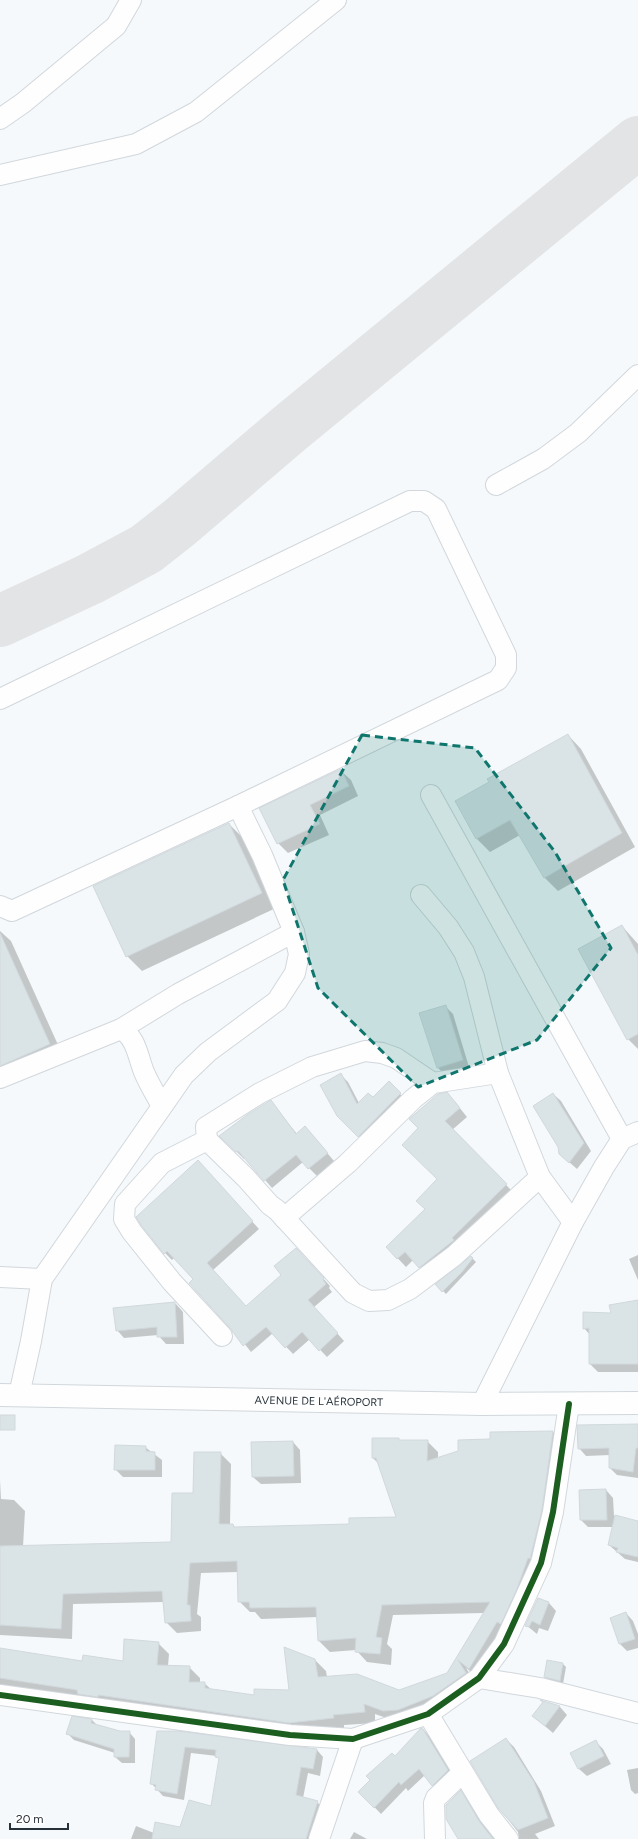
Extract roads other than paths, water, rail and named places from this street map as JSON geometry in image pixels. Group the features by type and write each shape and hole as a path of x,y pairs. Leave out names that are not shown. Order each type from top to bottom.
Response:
{"highway":[{"name":"AVENUE DE L'AÉROPORT","path":"9,1395 482,1404 638,1403"}],"street":[{"path":"0,119 23,103 116,26 131,0"},
{"path":"0,176 136,144 196,112 336,0"},
{"path":"496,485 543,459 578,433 638,375"},
{"path":"0,699 410,501 424,501 436,509 506,655 506,668 498,680 238,806 6,908"},
{"path":"431,795 630,1135 573,1222 482,1404"},
{"path":"9,1395 31,1341 42,1279 184,1075 208,1052 277,1001 295,973 299,954 294,932 262,855 238,806"},
{"path":"420,895 448,927 464,952 474,977 498,1073 540,1177 573,1222"},
{"path":"0,1078 121,1028 178,994 294,932"},
{"path":"121,1028 128,1032 145,1073 162,1106"},
{"path":"433,1083 396,1058 382,1053 365,1050 312,1067 260,1093 206,1127 207,1140 284,1218 353,1293 369,1301 388,1300 410,1289 454,1256 540,1177"},
{"path":"284,1218 348,1163 413,1100 433,1083 498,1073"},
{"path":"207,1140 162,1164 125,1204 124,1219 132,1232 159,1265 222,1336"},
{"path":"0,1277 42,1279"},
{"path":"0,1695 290,1735 353,1739 428,1714 479,1678 504,1644 541,1563 553,1512 569,1404"},
{"path":"479,1678 540,1688 638,1713"},
{"path":"428,1714 489,1816 508,1839"},
{"path":"319,1839 353,1739"},
{"path":"435,1839 434,1804 436,1798 462,1773"}]}
